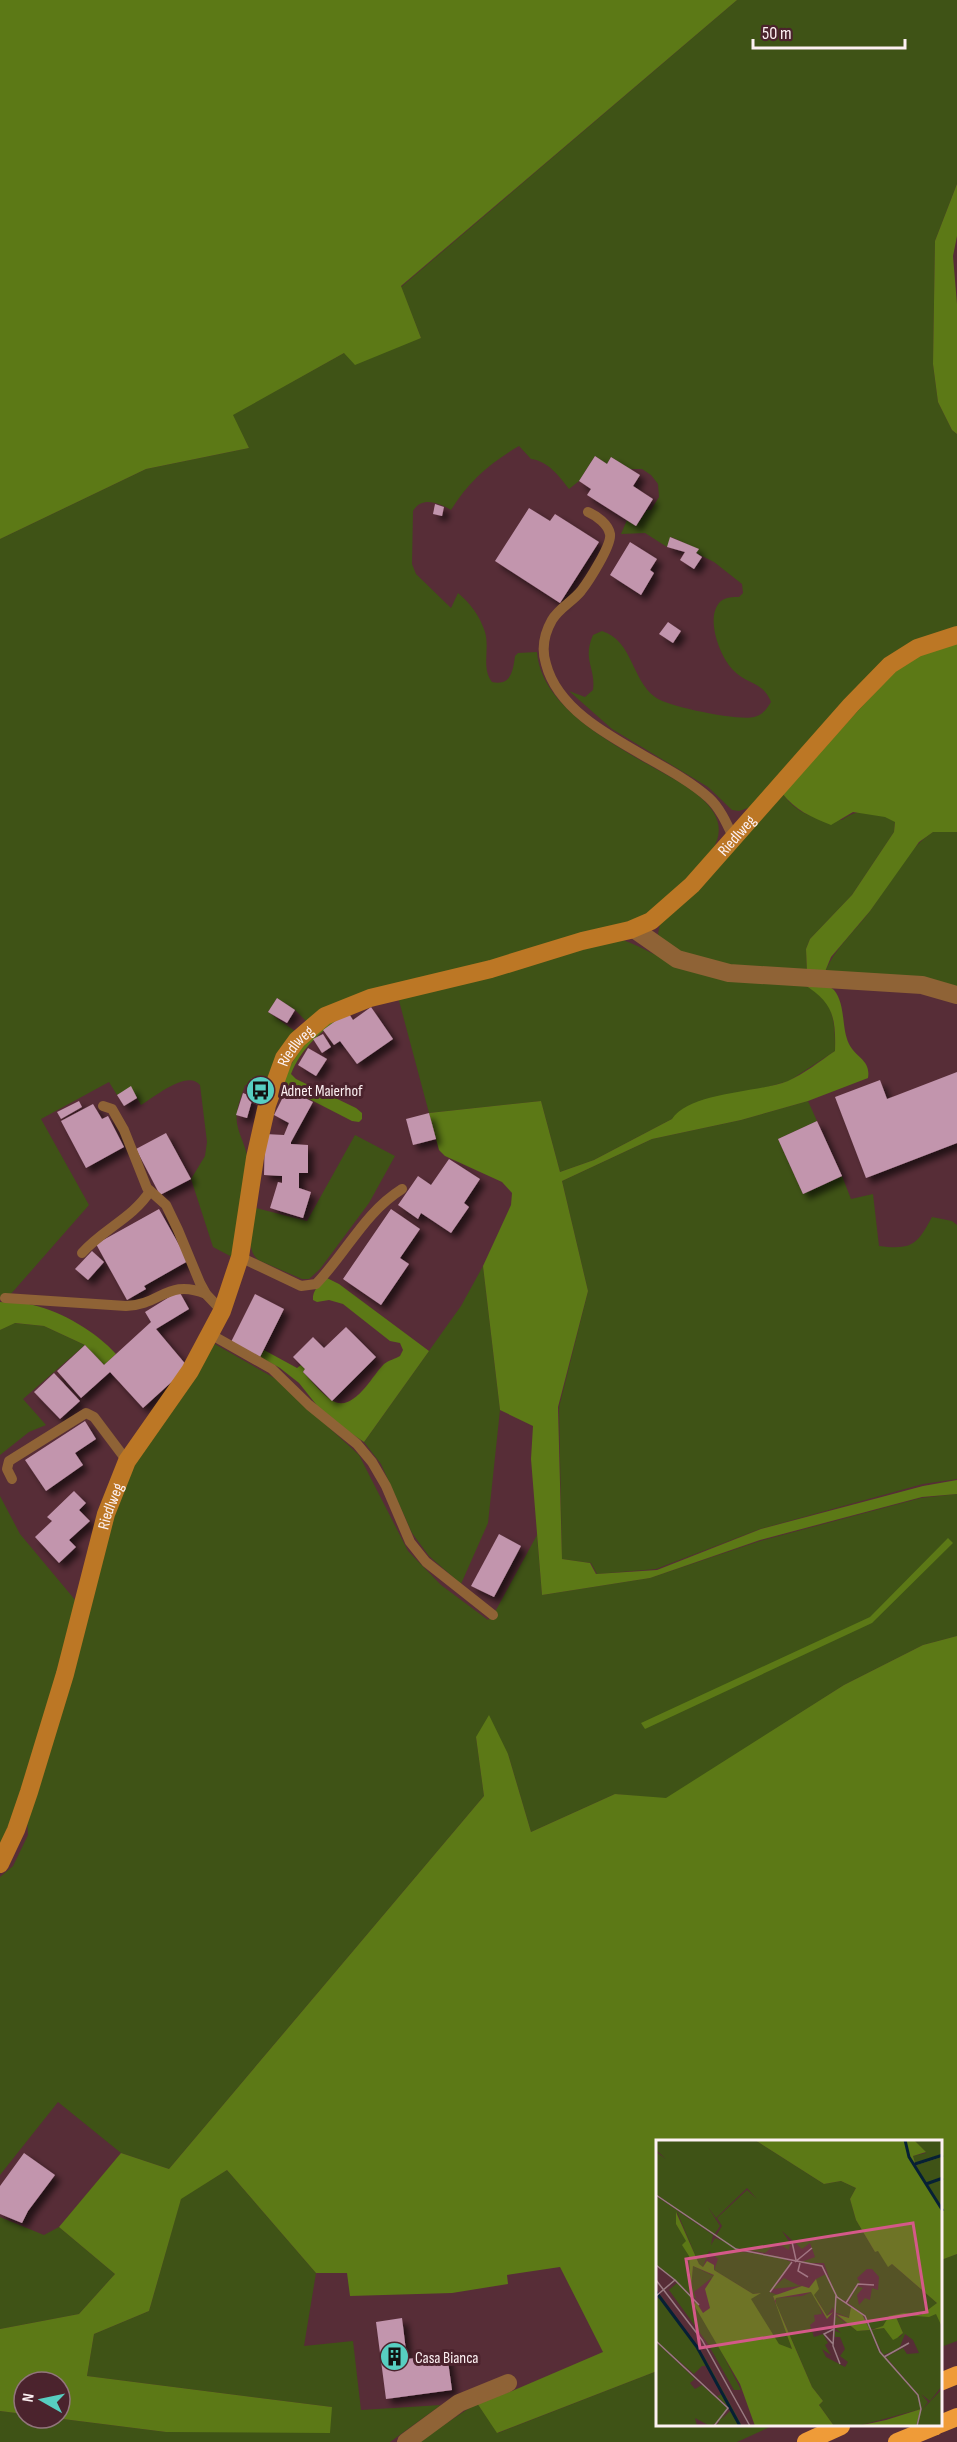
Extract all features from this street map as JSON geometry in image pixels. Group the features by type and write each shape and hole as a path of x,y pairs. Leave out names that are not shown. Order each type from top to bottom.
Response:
{"highway":[{"path":"942,2381 957,2375"},
{"path":"942,2423 957,2417"},
{"path":"806,2442 839,2427"},
{"path":"897,2442 934,2427"}],"street":[{"name":"Riedlweg","path":"0,1864 16,1830 29,1792 65,1674 106,1514 127,1461 190,1371 222,1311 240,1257 255,1158 269,1097 284,1058 297,1040 325,1016 342,1007 370,998 491,969 582,941 634,929 651,921 692,885 850,705 890,665 917,648 957,635"},
{"path":"634,929 677,959 729,973 922,985 957,995"},
{"path":"406,2442 459,2403 508,2383"}],"lane":[{"path":"588,512 600,519 606,527 610,535 608,544 581,591 560,610 545,635 544,656 550,678 567,700 589,721 682,778 711,800 733,837"},
{"path":"103,1106 112,1109 124,1130 150,1191 169,1211 206,1294 222,1311"},
{"path":"240,1257 301,1286 315,1284 366,1219 377,1207 402,1189"},
{"path":"82,1253 98,1237 137,1209 150,1191"},
{"path":"5,1298 126,1306 145,1303 179,1288 188,1288 206,1294"},
{"path":"210,1334 272,1369 309,1405 357,1444 372,1462 386,1486 406,1533 426,1562 493,1615"},
{"path":"12,1479 7,1469 9,1461 86,1413 94,1417 127,1461"}],"green space":[{"path":"0,0 737,0 401,286 421,338 355,365 344,353 233,415 249,448 146,469 0,539"},
{"path":"737,0 957,0 957,184 935,241 933,364 938,402 952,430 957,434 957,632 751,807 739,811 732,810 708,787 612,729 569,691 585,697 593,690 589,658 590,644 593,635 602,631 620,643 647,689 662,701 704,712 746,718 760,715 771,702 764,690 738,675 728,664 716,636 714,616 716,608 725,599 739,597 743,593 742,584 714,562 696,553 698,549 671,537 667,547 645,533 621,534 627,520 636,526 647,510 651,510 659,497 658,484 651,475 642,469 630,469 611,457 607,464 595,456 579,481 569,489 553,470 531,459 519,446 481,473 451,510 431,502 417,506 413,511 412,564 416,574 451,608 458,593 474,610 485,632 486,665 492,682 503,682 510,676 515,656 518,653 537,652 541,672 551,690 565,707 582,722 620,748 703,799 718,821 716,844 668,900 651,912 629,922 306,1021 277,998 268,1012 295,1031 264,1091 245,1085 239,1103 237,1125 248,1161 232,1257 213,1247 191,1179 205,1156 207,1142 200,1085 195,1081 179,1082 141,1105 131,1087 117,1095 109,1082 41,1119 89,1205 10,1295 0,1300 0,539 146,469 249,448 232,415 344,353 421,338 401,287"},
{"path":"957,184 957,236 953,256 957,304 957,434 952,430 938,402 933,364 935,241"},
{"path":"957,640 957,832 933,832 919,842 870,911 831,957 824,974 807,972 806,949 810,939 852,895 894,832 895,822 885,817 853,812 831,825 804,812 782,793 907,658"},
{"path":"782,793 795,807 815,817 842,820 855,813 868,812 895,821 894,832 852,895 810,939 806,949 807,972 750,970 684,955 661,940 658,934 660,924"},
{"path":"933,832 957,832 957,989 824,974 839,949 870,911 906,858 923,839"},
{"path":"623,940 678,964 777,978 813,989 828,1004 834,1023 835,1051 789,1081 749,1092 672,1119 594,1160 560,1172 541,1101 429,1113 398,997 554,954"},
{"path":"803,984 823,985 834,990 842,1009 849,1044 865,1063 868,1078 808,1101 741,1120 652,1139 562,1181 588,1291 558,1407 562,1559 590,1563 596,1574 657,1570 761,1529 923,1486 957,1480 957,1494 922,1497 760,1540 650,1578 542,1595 531,1459 533,1426 500,1410 483,1266 511,1205 512,1193 502,1182 445,1156 439,1150 429,1113 541,1101 560,1172 594,1160 672,1119 693,1103 788,1081 835,1051 835,1029 831,1011 821,997"},
{"path":"348,1012 322,1032 308,1047 291,1074 296,1079 356,1108 362,1113 362,1119 359,1122 352,1121 282,1085 294,1060 307,1042 325,1026"},
{"path":"808,1101 817,1121 778,1139 803,1194 842,1176 851,1199 873,1194 879,1246 899,1247 912,1243 922,1234 932,1217 952,1221 957,1225 957,1479 923,1484 760,1529 656,1569 597,1574 591,1563 562,1559 559,1407 588,1291 562,1181 652,1139 741,1120"},
{"path":"355,1135 395,1156 369,1203 320,1269 309,1279 302,1279 258,1260 251,1249 250,1242 256,1208 307,1221"},
{"path":"483,1266 500,1410 488,1523 461,1584 429,1556 412,1533 381,1464 364,1442 461,1306"},
{"path":"327,1278 339,1284 429,1351 364,1442 337,1424 319,1408 299,1383 280,1368 260,1357 264,1350 297,1368 301,1365 305,1369 303,1372 319,1390 338,1403 346,1403 360,1393 384,1364 400,1356 403,1350 400,1343 390,1341 343,1304 329,1300 317,1302 313,1300 315,1290"},
{"path":"0,1302 29,1304 56,1313 89,1331 116,1354 104,1365 85,1345 44,1326 15,1323 0,1330"},
{"path":"14,1323 44,1326 85,1345 23,1399 46,1425 29,1432 0,1455 0,1330"},
{"path":"213,1343 276,1379 359,1455 408,1551 441,1585 488,1620 496,1610 537,1535 542,1595 650,1578 760,1541 921,1498 957,1494 957,1636 923,1645 844,1685 666,1799 615,1794 531,1832 508,1754 476,1737 484,1796 169,2169 121,2153 58,2102 0,2175 0,1877 13,1866 28,1835 27,1816 124,1481"},
{"path":"0,1496 20,1534 76,1601 35,1756 0,1845"},
{"path":"948,1538 953,1543 872,1623 645,1729 641,1723 870,1617"},
{"path":"957,1636 957,2254 942,2260 942,2140 656,2140 656,2371 497,2433 477,2403 512,2391 603,2352 560,2267 507,2275 508,2284 452,2293 350,2296 347,2273 316,2273 227,2170 181,2199 149,2311 94,2334 87,2376 332,2407 330,2433 166,2432 72,2420 72,2370 12,2370 12,2412 0,2411 0,2329 79,2314 115,2274 59,2227 121,2153 169,2169 484,1796 476,1737 489,1715 508,1754 531,1832 615,1794 666,1798 844,1685 923,1645"},
{"path":"227,2170 316,2273 304,2346 353,2341 361,2410 441,2405 390,2442 0,2442 0,2411 12,2412 12,2430 72,2430 72,2420 166,2432 332,2407 87,2376 94,2334 149,2311 181,2198"},
{"path":"0,2217 44,2235 59,2227 115,2274 79,2314 0,2329"},
{"path":"957,2254 957,2341 942,2347 942,2259"},
{"path":"656,2371 656,2427 770,2427 737,2442 418,2442 477,2403 498,2433"}],"building":[{"path":"595,456 607,464 611,457 640,475 633,486 653,499 636,526 587,495 591,489 579,481"},
{"path":"435,504 444,507 442,516 433,514"},
{"path":"529,508 550,521 555,514 599,542 560,603 495,561"},
{"path":"670,537 699,549 696,553 702,557 694,569 680,560 685,552 667,547"},
{"path":"630,542 657,559 650,570 654,573 641,595 610,575"},
{"path":"668,622 681,631 673,643 659,634"},
{"path":"277,998 295,1010 287,1023 268,1012"},
{"path":"371,1007 393,1039 357,1064 340,1041 334,1045 323,1030 348,1012 353,1020"},
{"path":"323,1034 331,1047 322,1053 313,1039"},
{"path":"308,1048 327,1059 316,1076 298,1065"},
{"path":"957,1072 957,1143 866,1178 835,1097 880,1080 887,1099"},
{"path":"131,1086 137,1098 124,1106 117,1095"},
{"path":"287,1089 313,1102 291,1142 291,1144 308,1145 308,1173 299,1173 299,1188 311,1192 303,1218 270,1208 278,1182 282,1183 282,1176 264,1175 265,1134 284,1135 289,1123 274,1115"},
{"path":"243,1093 253,1097 247,1118 236,1115"},
{"path":"79,1101 82,1107 61,1119 57,1112"},
{"path":"93,1104 102,1119 108,1116 124,1147 86,1168 61,1121"},
{"path":"429,1113 436,1139 413,1145 406,1119"},
{"path":"817,1121 842,1176 803,1194 778,1139"},
{"path":"166,1133 191,1179 160,1195 136,1149"},
{"path":"449,1159 480,1179 464,1203 469,1207 451,1233 421,1213 418,1219 398,1205 418,1176 431,1185"},
{"path":"159,1209 188,1261 144,1286 146,1289 127,1300 96,1244"},
{"path":"391,1209 420,1229 400,1258 409,1264 381,1305 343,1279"},
{"path":"92,1251 104,1262 88,1280 75,1269"},
{"path":"179,1291 189,1309 156,1329 188,1367 143,1408 110,1372 81,1398 57,1371 85,1345 104,1365 151,1322 145,1312"},
{"path":"255,1294 284,1309 260,1357 231,1342"},
{"path":"346,1327 376,1357 332,1401 303,1372 305,1369 293,1357 313,1337 324,1348"},
{"path":"54,1373 80,1401 60,1419 34,1392"},
{"path":"85,1421 96,1439 75,1453 83,1465 46,1491 25,1460"},
{"path":"74,1491 86,1503 79,1510 90,1521 69,1540 76,1547 59,1563 35,1537 52,1521 47,1517"},
{"path":"499,1534 521,1546 494,1597 471,1586"},
{"path":"24,2153 55,2175 28,2211 22,2223 0,2214 0,2186"},
{"name":"Casa Bianca","path":"402,2318 407,2359 447,2354 452,2390 386,2399 376,2322"}],"place":[{"name":"Adnet Maierhof","path":"260,1090"},
{"name":"Casa Bianca","path":"394,2357"}]}
